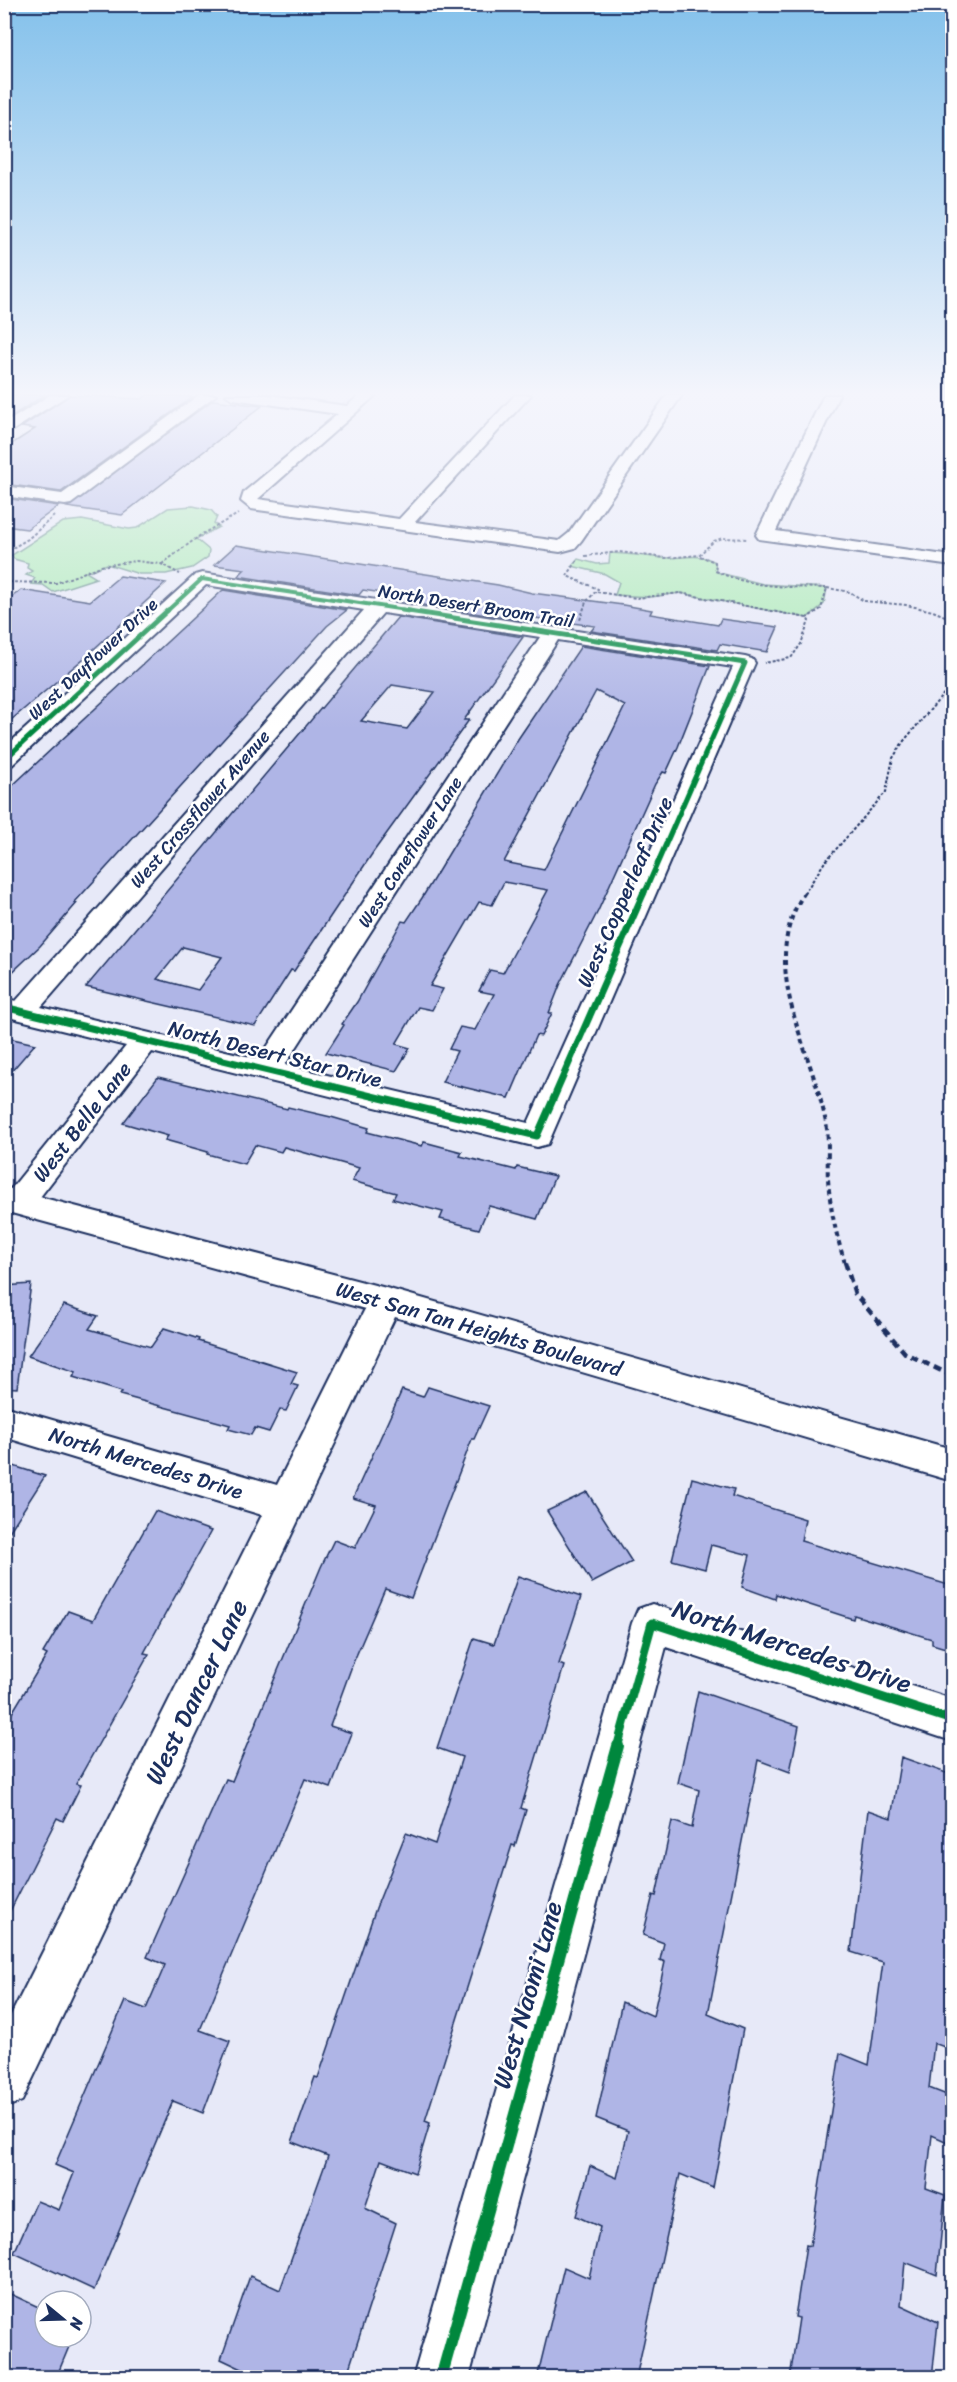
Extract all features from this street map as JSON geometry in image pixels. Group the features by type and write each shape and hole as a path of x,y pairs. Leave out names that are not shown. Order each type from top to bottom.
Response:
{"street":[{"path":"272,506 552,547 566,546 597,506"},
{"path":"402,526 420,506"},
{"path":"779,506 765,535 952,561"},
{"name":"North Desert Broom Trail","path":"195,579 745,663"},
{"name":"West Dayflower Drive","path":"4,760 15,739 195,579"},
{"name":"West Crossflower Avenue","path":"14,1009 378,606"},
{"name":"West Coneflower Lane","path":"267,1070 559,634"},
{"name":"West Copperleaf Drive","path":"537,1136 745,663"},
{"name":"North Desert Star Drive","path":"14,1009 537,1136"},
{"name":"West Belle Lane","path":"11,1200 145,1041"},
{"name":"West San Tan Heights Boulevard","path":"11,1200 386,1301 952,1465"},
{"name":"West Dancer Lane","path":"4,2083 386,1301"},
{"name":"North Mercedes Drive","path":"4,1421 287,1505"},
{"name":"North Mercedes Drive","path":"652,1623 952,1720"},
{"name":"West Naomi Lane","path":"441,2378 652,1623"}],"path":[{"path":"4,553 50,520 60,506"},
{"path":"161,564 246,506"},
{"path":"699,555 714,542 723,538 746,539 765,535"},
{"path":"597,591 598,589 591,584 567,576 578,559 590,554 619,552 666,558 699,555 715,562 716,572 728,577 781,587 827,588 850,592 864,601 906,605 933,611 952,619"},
{"path":"4,582 56,583 101,566 120,562 161,564 195,579"},
{"path":"597,591 637,598 676,592 807,618 821,609 827,588"},
{"path":"559,634 580,620 586,602 597,591"},
{"path":"745,663 778,662 790,658 801,644 809,621 807,618"},
{"path":"952,684 903,742 893,758 886,792 824,863 802,896 788,932 783,960 789,1001 818,1089 827,1131 828,1179 834,1228 855,1294 905,1353 952,1376"}],"green space":[{"path":"194,506 211,510 217,517 214,524 219,527 196,539 209,550 208,557 192,568 166,574 139,574 107,564 86,572 96,578 53,592 43,585 31,584 35,578 26,575 32,571 27,568 28,563 14,559 12,555 63,522 82,520 129,529 137,528 168,508"},
{"path":"610,553 663,558 703,557 715,562 716,572 763,584 827,588 824,604 807,618 680,593 651,597 615,595 619,582 605,574 572,566 578,559 597,564 609,563"}],"building":[{"path":"4,506 59,506 27,529 4,526"},
{"path":"68,506 133,506 122,515"},
{"path":"236,545 498,585 532,593 623,605 652,610 650,614 718,625 721,619 778,627 767,652 720,644 717,650 591,631 595,626 535,618 532,622 410,603 415,598 363,590 359,595 238,576 245,569 214,565"},
{"path":"120,576 166,583 83,659 4,726 4,603 21,590 90,601"},
{"path":"223,590 347,610 327,626 74,903 77,903 40,946 4,980 4,783 13,785"},
{"path":"398,617 523,637 464,720 469,720 374,851 255,1026 86,987","holes":["392,685 435,692 407,729 361,721","183,947 222,957 198,990 157,979"]},
{"path":"581,646 710,666 666,773 663,772 655,784 598,911 560,985 549,1013 552,1013 541,1036 536,1035 509,1098 442,1082 457,1051 449,1049 460,1027 475,1030 494,994 479,991 490,970 503,973 548,890 504,882 492,905 479,902 430,986 443,989 432,1010 418,1007 396,1044 410,1048 396,1071 326,1053 402,921 406,922 422,898 518,739","holes":["596,691 625,706 544,870 504,862"]},
{"path":"4,1037 35,1044 4,1080"},
{"path":"158,1077 287,1109 288,1107 331,1117 369,1128 367,1132 422,1146 424,1142 462,1152 460,1156 516,1170 517,1167 555,1176 537,1219 489,1206 479,1229 440,1219 443,1212 393,1199 396,1193 352,1181 359,1168 284,1147 281,1152 255,1145 244,1164 165,1140 168,1136 123,1123"},
{"path":"31,1284 17,1388 4,1387 4,1286"},
{"path":"64,1305 98,1316 89,1329 151,1347 164,1328 297,1372 291,1384 298,1386 286,1411 280,1410 269,1432 255,1428 251,1435 228,1429 230,1425 120,1395 122,1392 73,1377 76,1372 28,1356"},
{"path":"428,1387 489,1406 472,1439 411,1598 385,1589 353,1663 330,1726 352,1733 331,1788 305,1779 200,2030 230,2041 203,2113 173,2101 94,2290 14,2253 37,2201 59,2210 74,2173 55,2165 125,2001 146,2009 165,1965 147,1957 226,1779 232,1781 321,1567 334,1540 355,1548 376,1505 353,1498 402,1390 423,1397"},
{"path":"4,1463 45,1476 4,1540"},
{"path":"692,1478 734,1489 732,1496 805,1519 801,1541 952,1586 952,1650 932,1644 932,1639 854,1615 853,1619 776,1594 775,1599 742,1587 750,1555 711,1545 705,1569 672,1560"},
{"path":"587,1492 632,1562 592,1583 547,1511"},
{"path":"155,1511 211,1531 144,1653 149,1654 76,1784 81,1785 63,1821 57,1818 4,1923 4,1726 47,1655 43,1653 68,1611 93,1620"},
{"path":"518,1576 581,1597 559,1664 564,1666 521,1808 526,1810 515,1846 512,1845 425,2121 430,2123 415,2173 381,2160 365,2208 396,2223 346,2378 261,2378 221,2359 250,2276 280,2290 328,2156 292,2142 315,2077 318,2078 376,1908 406,1833 435,1844 462,1757 437,1748 474,1638 494,1644"},
{"path":"698,1691 799,1726 790,1772 758,1760 708,2014 743,2029 713,2188 680,2174 636,2378 537,2378 564,2267 589,2278 600,2227 576,2216 590,2166 617,2178 628,2131 596,2118 622,2002 653,2016 665,1962 660,1960 664,1943 643,1935 653,1895 656,1896 672,1821 692,1828 699,1790 678,1783"},
{"path":"901,1757 952,1775 952,2050 934,2043 929,2088 952,2097 952,2144 932,2135 926,2188 945,2195 937,2275 905,2262 901,2305 938,2322 932,2378 790,2378 799,2318 795,2317 806,2245 810,2246 840,2053 869,2065 883,1962 851,1952 868,1810 891,1818"},
{"path":"4,2291 33,2304 33,2349 68,2349 56,2378 4,2378"}],"cycle path":[{"path":"4,760 202,579 745,663 537,1136 4,1007"},
{"path":"441,2378 652,1623 952,1720"}]}
